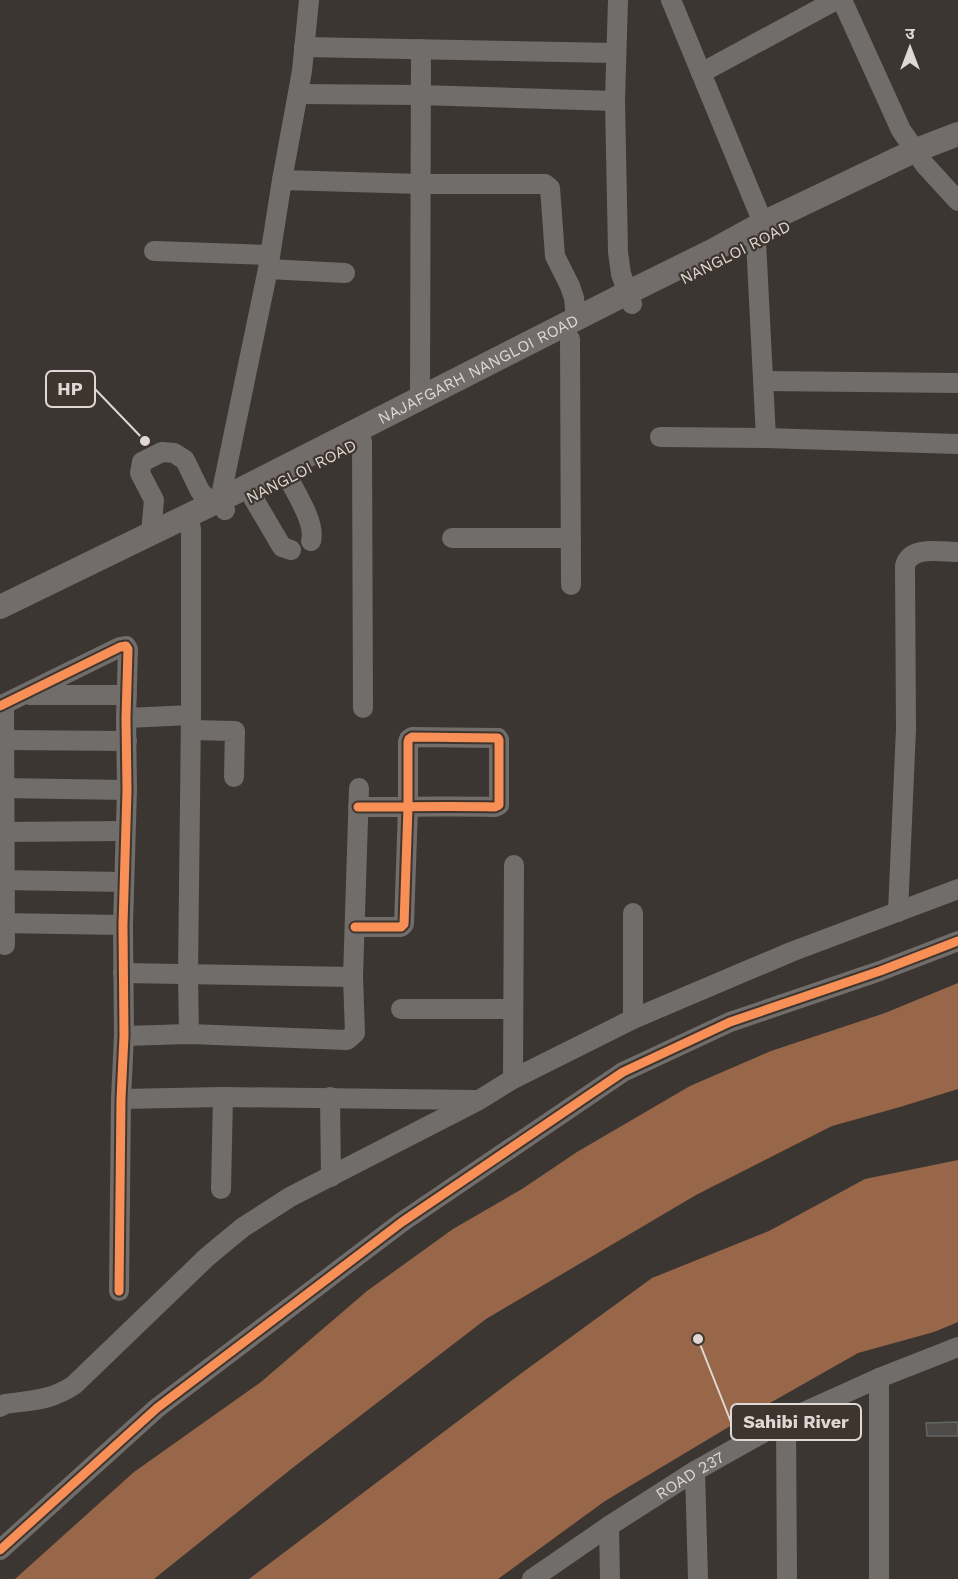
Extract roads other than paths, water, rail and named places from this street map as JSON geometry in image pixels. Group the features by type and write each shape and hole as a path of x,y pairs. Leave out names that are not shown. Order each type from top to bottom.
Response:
{"main road":[{"name":"NAJAFGARH NANGLOI ROAD","path":"0,607 151,533 219,505 420,397 573,329 712,251 759,232 920,158 958,134"},
{"path":"920,158 958,149"},
{"name":"NANGLOI ROAD","path":"0,620 191,528 219,505 252,496 401,423 573,329"}],"street":[{"path":"151,533 154,500 140,472 142,462 162,452 174,453 185,460 200,491 219,505 269,262 298,94 309,0"},
{"path":"618,0 615,101 618,252 621,274 630,298"},
{"path":"671,0 759,232 766,438"},
{"path":"700,74 836,0"},
{"path":"842,0 895,119 920,158 958,201"},
{"path":"304,47 616,53"},
{"path":"420,397 421,50"},
{"path":"298,94 615,101"},
{"path":"282,180 421,184 542,183 548,186 555,256 570,286 573,298 571,585"},
{"path":"154,251 269,262 345,273"},
{"path":"763,381 958,383"},
{"path":"660,437 958,444"},
{"path":"362,441 363,708"},
{"path":"288,477 312,526 311,541"},
{"path":"252,496 282,546 291,550"},
{"path":"189,1034 191,528"},
{"path":"452,538 571,538"},
{"path":"898,912 906,729 905,566 909,557 916,553 958,552"},
{"path":"5,945 2,832 5,740 2,706 127,646 127,790 123,925 124,1036 119,1291"},
{"path":"23,695 127,696"},
{"path":"126,718 191,723 235,731 234,777"},
{"path":"124,1036 189,1034 347,1040 355,1033 353,977 359,797 408,807 495,807 499,805 498,738 412,737 409,739 408,742 408,807 405,924 401,927 355,927"},
{"path":"5,740 127,741"},
{"path":"2,788 127,790"},
{"path":"2,832 125,831"},
{"path":"513,1078 514,866"},
{"path":"3,880 124,882"},
{"path":"0,1407 5,1404 54,1396 74,1385 207,1257 263,1213 290,1197 479,1100 513,1078 633,1019 781,957 958,890"},
{"path":"633,913 633,1019"},
{"path":"3,923 123,925"},
{"path":"0,1550 157,1408 402,1222 623,1072 730,1022 880,971 958,941"},
{"path":"123,973 353,977"},
{"path":"401,1009 513,1009"},
{"path":"121,1099 223,1096 479,1100"},
{"path":"221,1189 223,1096"},
{"path":"330,1097 331,1177"},
{"name":"ROAD 237","path":"532,1579 694,1471 786,1420 879,1378 958,1347"},
{"path":"879,1378 879,1579"},
{"path":"786,1420 787,1579"},
{"path":"694,1471 698,1579"},
{"path":"609,1526 610,1579"}],"place":[{"name":"HP","path":"145,441"},
{"name":"Sahibi River","path":"698,1339"}]}
